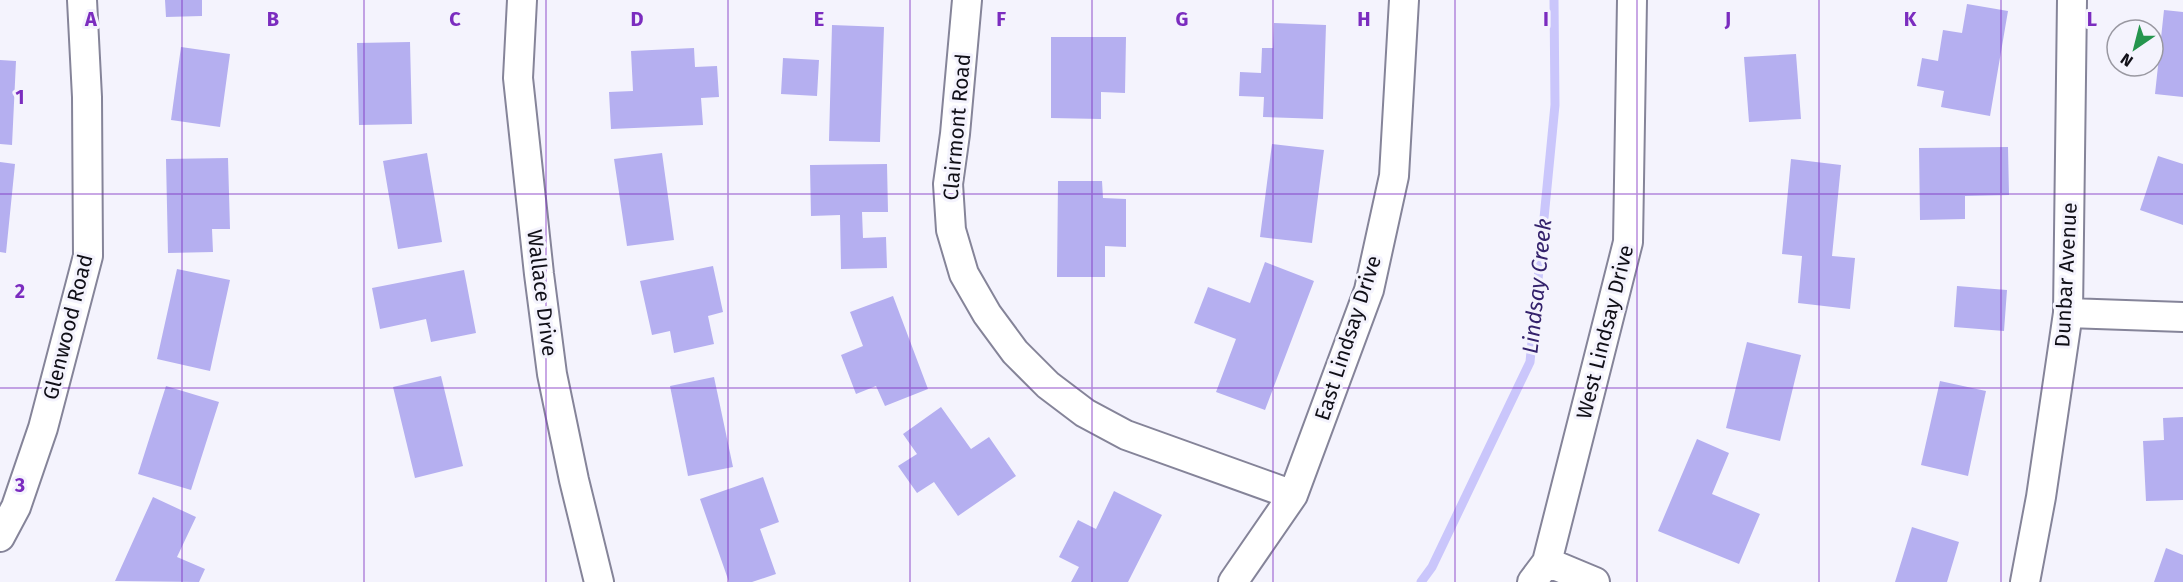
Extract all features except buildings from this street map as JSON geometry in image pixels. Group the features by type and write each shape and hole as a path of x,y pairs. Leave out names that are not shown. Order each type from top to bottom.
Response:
{"street":[{"name":"Glenwood Road","path":"0,537 16,507 43,428 88,255 87,97 82,0"},
{"name":"Wallace Drive","path":"522,0 518,78 552,374 574,480 599,582"},
{"name":"Clairmont Road","path":"967,0 955,134 948,184 951,230 964,274 987,314 1015,352 1048,385 1085,412 1126,435 1293,495"},
{"name":"East Lindsay Drive","path":"1233,582 1293,495 1369,290 1394,176 1404,0"},
{"name":"West Lindsay Drive","path":"1540,572 1628,242 1632,0"},
{"name":"Dunbar Avenue","path":"2025,582 2041,497 2068,313 2072,0"},
{"path":"2068,313 2183,317"},
{"path":"1540,572 1595,582"}],"waterway":[{"name":"Lindsay Creek","path":"1421,582 1432,567 1530,362 1555,105 1554,0"}]}
